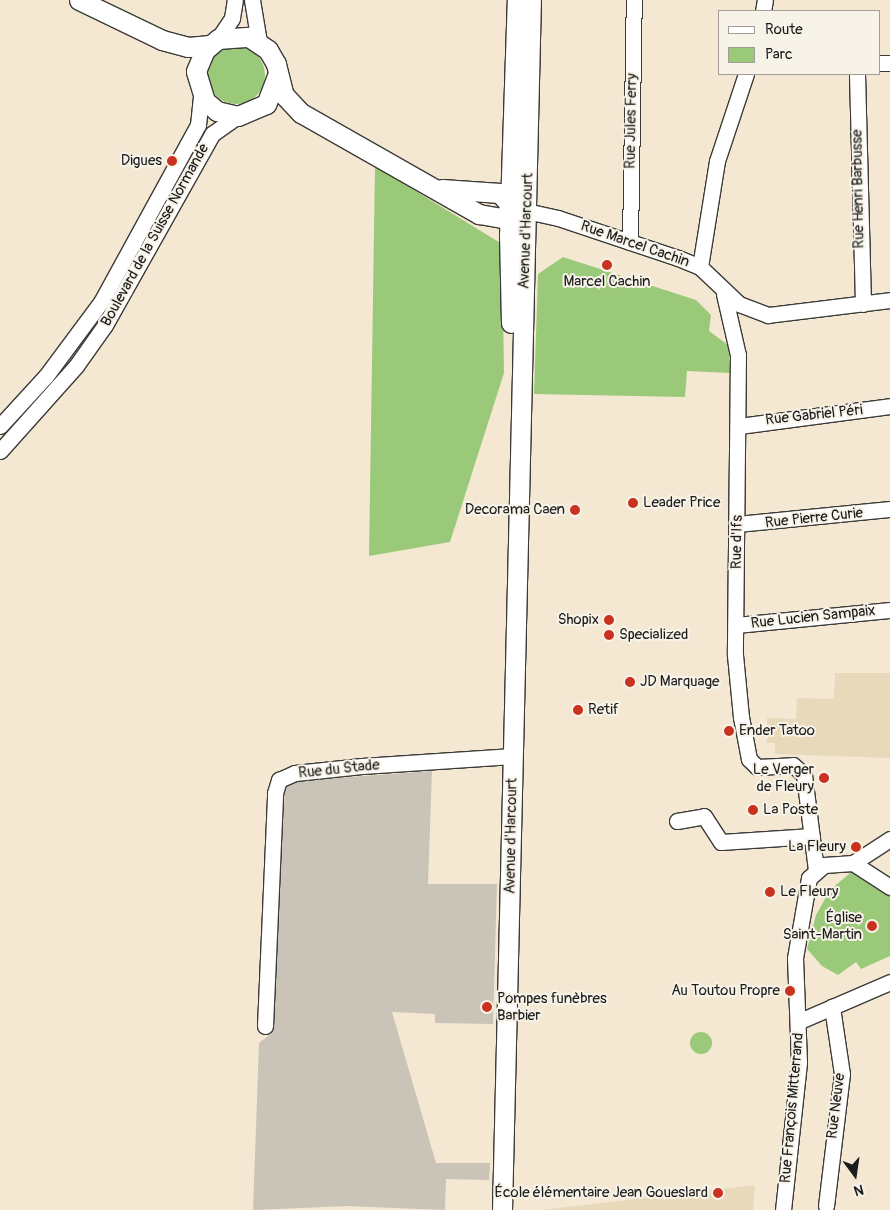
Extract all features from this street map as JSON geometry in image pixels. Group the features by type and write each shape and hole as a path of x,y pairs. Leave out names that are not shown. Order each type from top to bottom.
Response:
{"main road":[{"path":"80,0 162,40 188,47 240,35 259,42 273,58 277,76 286,99 301,113 440,188 500,193 519,209"},
{"path":"517,0 514,84 519,209"},
{"name":"Avenue d'Harcourt","path":"502,1210 519,461 509,236 519,209 531,0"},
{"path":"162,40 190,65 199,88 217,111 238,116 262,107 301,113"},
{"path":"199,88 198,63 214,42"},
{"path":"262,107 275,89 277,76"}],"street":[{"path":"214,42 232,18 235,0"},
{"path":"252,0 259,42"},
{"name":"Rue Jules Ferry","path":"630,242 634,0"},
{"path":"700,267 717,161 746,75"},
{"name":"Rue Henri Barbusse","path":"857,75 863,304"},
{"name":"Boulevard de la Suisse Normande","path":"0,426 46,376 101,302 198,125 199,88"},
{"name":"Boulevard de la Suisse Normande","path":"0,451 76,366 105,325 212,134 238,116"},
{"name":"Rue Marcel Cachin","path":"519,209 630,242 700,267 724,294 743,306 772,316 890,300"},
{"name":"Rue d'Ifs","path":"724,294 738,355 739,426 736,625 741,717 749,759 757,767 793,765 804,775 816,870"},
{"name":"Rue Gabriel Péri","path":"739,426 890,406"},
{"name":"Rue Pierre Curie","path":"737,524 890,509"},
{"name":"Rue Lucien Sampaix","path":"736,625 890,610"},
{"name":"Rue du Stade","path":"265,1026 279,780 353,767 513,756"},
{"path":"677,820 704,816 721,842 812,836"},
{"path":"816,870 853,862 890,839"},
{"path":"853,862 890,887"},
{"name":"Rue François Mitterrand","path":"783,1210 800,1021 795,950 809,878 816,870"},
{"path":"800,1021 890,982"},
{"name":"Rue Neuve","path":"826,1206 842,1074 832,1007"}],"shaded area":[{"path":"835,673 890,673 890,758 775,754 775,743 767,743 767,718 796,719 797,698 834,699"},
{"path":"432,771 428,884 497,884 493,1024 435,1023 435,1014 392,1012 436,1163 490,1163 489,1180 446,1179 445,1210 347,1206 253,1210 259,1043 272,1033 285,788 297,781"},
{"name":"École élémentaire Jean Goueslard","path":"755,1185 753,1210 542,1210 738,1187"}],"green space":[{"path":"236,46 247,48 260,59 265,75 263,86 252,99 236,104 225,102 212,91 207,75 209,64 220,51"},
{"path":"375,166 502,244 504,373 450,542 369,556"},
{"path":"563,257 696,300 711,315 709,331 728,345 731,373 687,371 685,397 534,394 538,274"},
{"path":"855,869 890,890 890,956 861,969 856,962 838,975 822,966 807,949 816,915 830,890"},
{"path":"701,1032 709,1035 712,1043 709,1051 701,1054 693,1051 690,1043 693,1035"}],"place":[{"name":"Digues","path":"172,161"},
{"name":"Marcel Cachin","path":"607,265"},
{"name":"Leader Price","path":"633,503"},
{"name":"Decorama Caen","path":"575,510"},
{"name":"Shopix","path":"609,620"},
{"name":"Specialized","path":"609,635"},
{"name":"JD Marquage","path":"630,682"},
{"name":"Retif","path":"578,710"},
{"name":"Ender Tatoo","path":"729,731"},
{"name":"Le Verger de Fleury","path":"824,778"},
{"name":"La Poste","path":"753,810"},
{"name":"La Fleury","path":"856,847"},
{"name":"Le Fleury","path":"770,892"},
{"name":"Église Saint-Martin","path":"872,926"},
{"name":"Au Toutou Propre","path":"790,991"},
{"name":"Pompes funèbres Barbier","path":"487,1007"},
{"name":"École élémentaire Jean Goueslard","path":"718,1193"}]}
